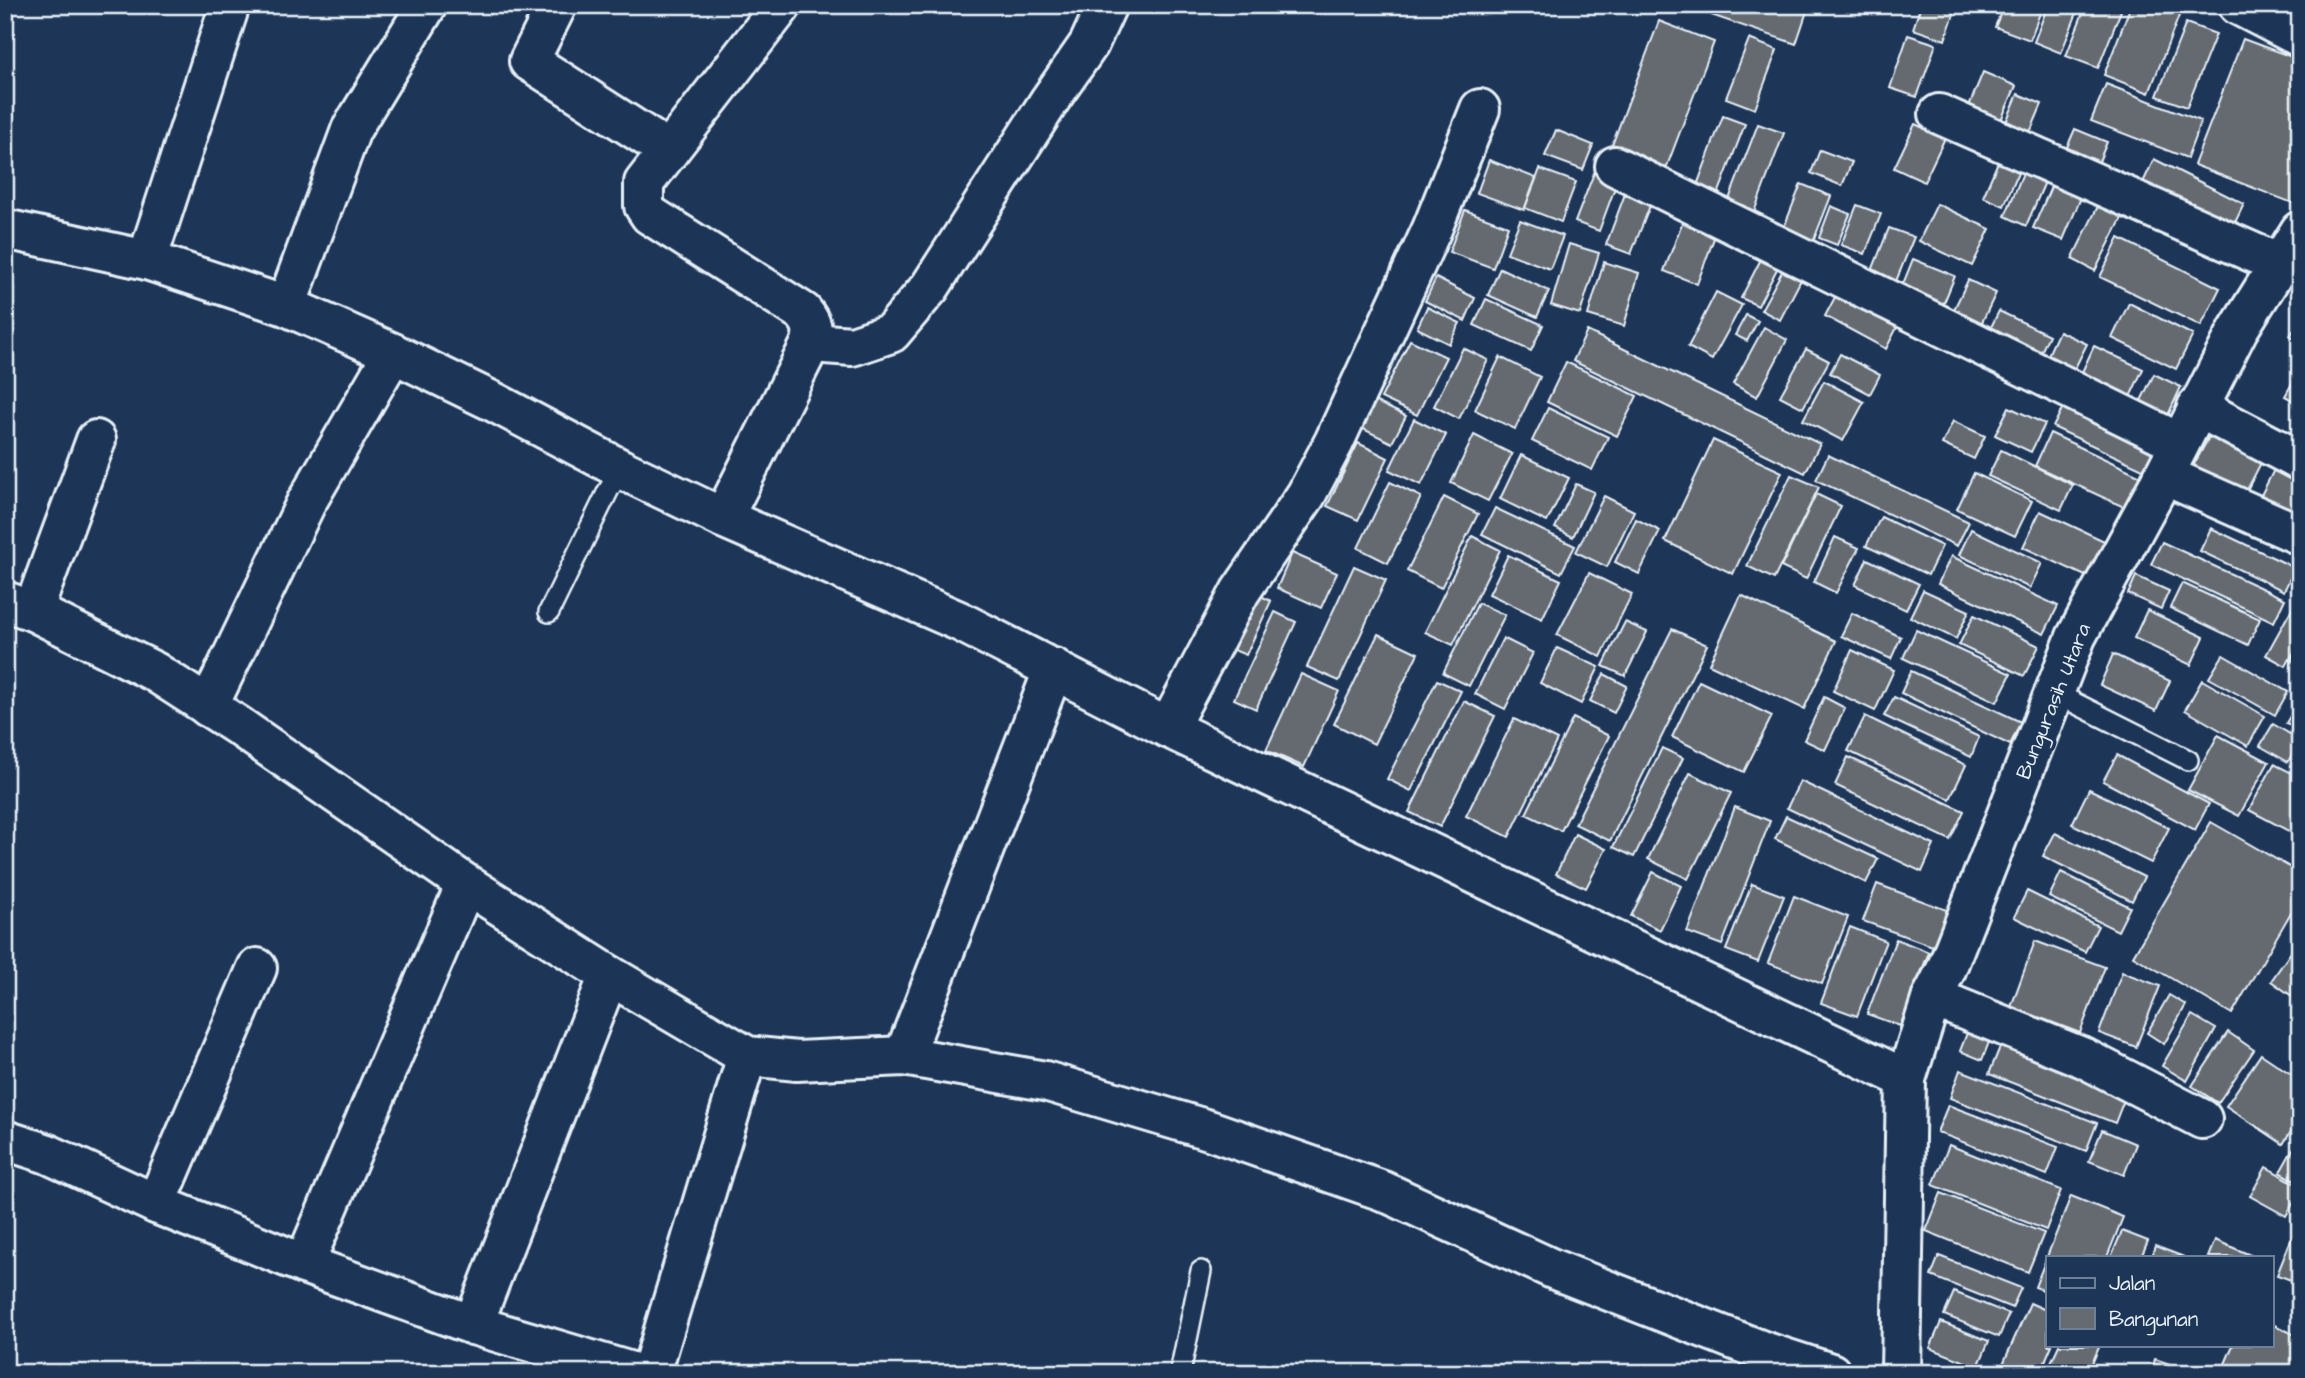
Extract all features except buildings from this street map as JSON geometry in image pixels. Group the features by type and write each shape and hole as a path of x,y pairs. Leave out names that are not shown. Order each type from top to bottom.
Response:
{"street":[{"path":"147,260 230,5"},
{"path":"286,306 351,130 427,5"},
{"path":"557,5 528,61 669,151"},
{"path":"723,518 811,343 814,331 811,321 803,312 650,215 643,206 644,183 782,5"},
{"path":"811,343 852,346 891,333 930,287 1089,44 1107,5"},
{"path":"2238,5 2300,37"},
{"path":"1168,728 1240,592 1306,495 1334,442 1432,229 1480,109"},
{"path":"1939,114 2279,264"},
{"path":"1615,166 2172,459 2300,535"},
{"path":"5,229 147,260 286,306 393,353 494,402 621,470 723,518 959,621 1168,728 1906,1079"},
{"name":"Bungurasih Utara","path":"1901,1373 1906,1079 1932,996 1946,970 2076,637 2238,330 2300,231"},
{"path":"208,707 306,503 393,353"},
{"path":"2197,407 2300,461"},
{"path":"96,440 19,606 155,672 466,884 609,975 747,1056 797,1061 904,1056 1045,1081 1209,1130 1383,1191 1553,1269 1763,1351 1831,1373"},
{"path":"904,1056 1054,668"},
{"path":"304,1264 466,884"},
{"path":"156,1204 257,968"},
{"path":"473,1325 609,975"},
{"path":"1932,996 2084,1058 2203,1119"},
{"path":"651,1373 747,1056"},
{"path":"5,1140 48,1154 156,1204 304,1264 473,1325 635,1373"}],"lane":[{"path":"550,612 608,491 621,470"},
{"path":"2055,693 2189,760"},
{"path":"1180,1373 1201,1271"}]}
